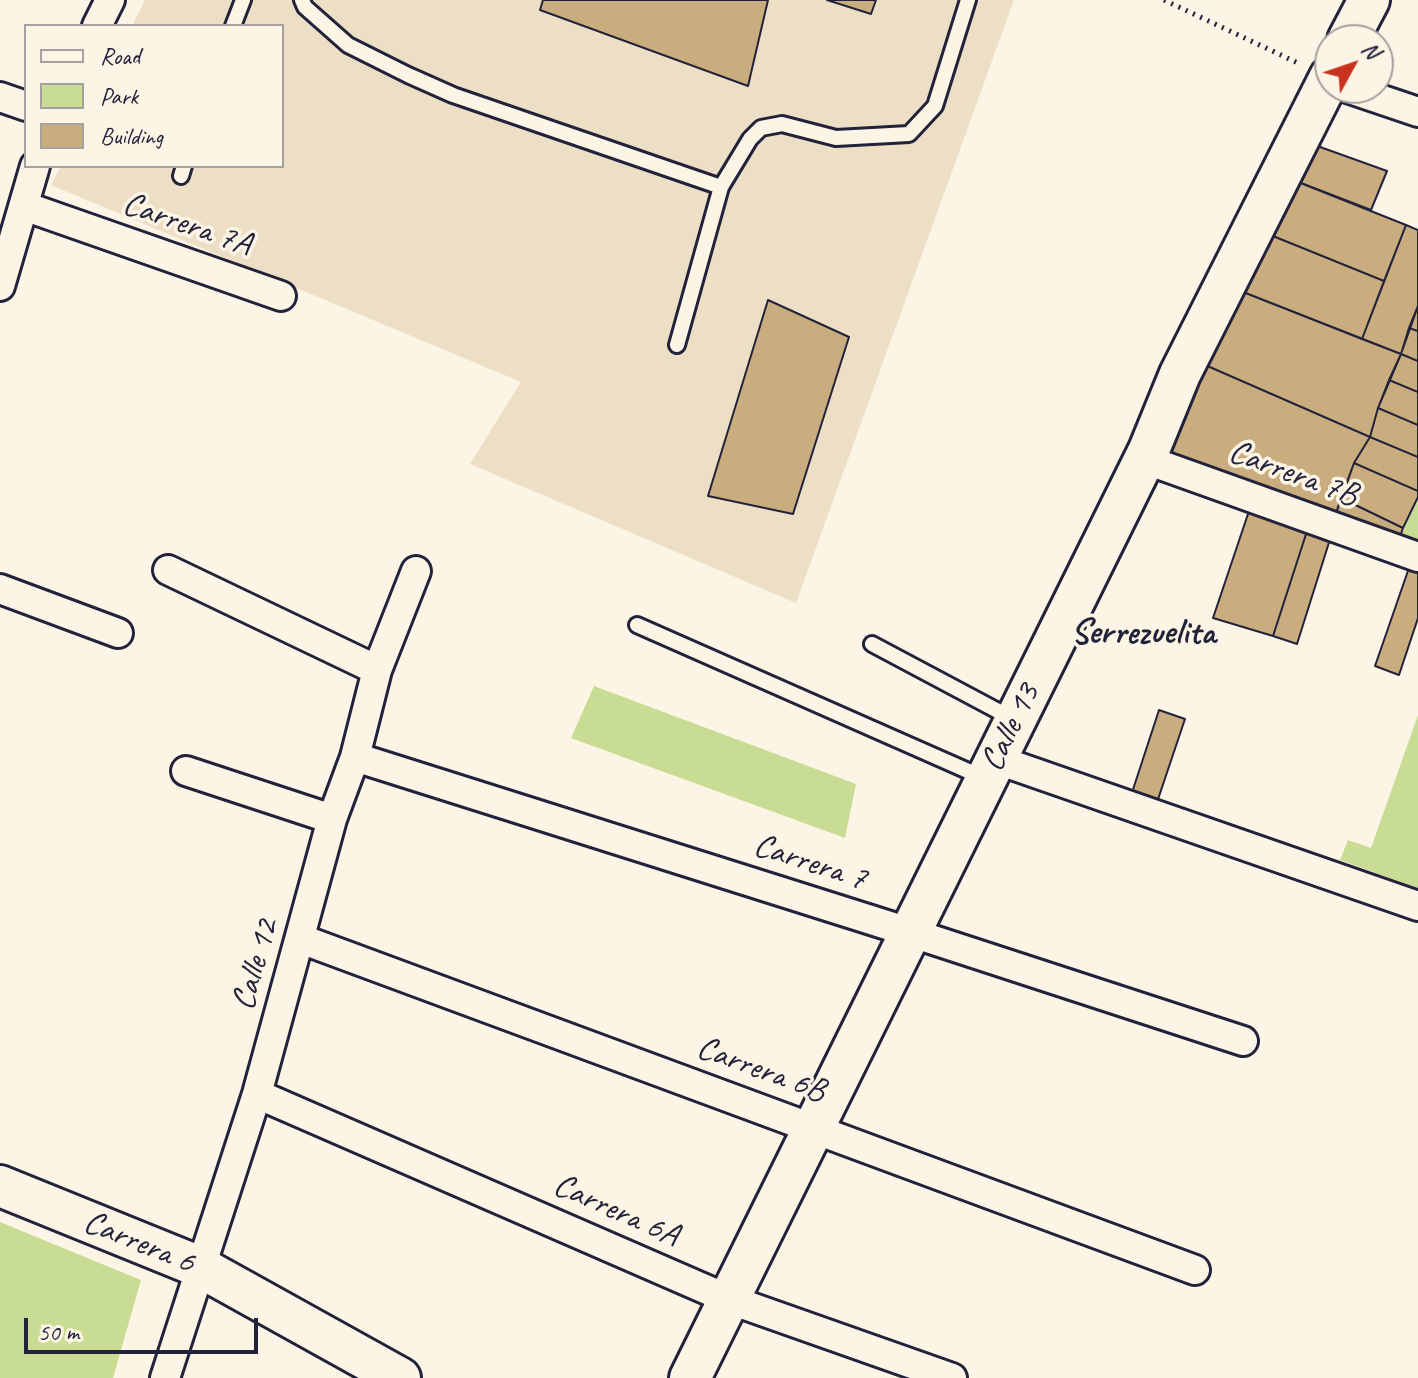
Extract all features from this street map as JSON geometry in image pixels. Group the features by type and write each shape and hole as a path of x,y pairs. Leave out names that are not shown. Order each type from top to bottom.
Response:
{"main road":[{"path":"1356,24 1369,0"},
{"name":"Calle 13","path":"690,1378 1144,459 1180,374 1322,104"},
{"name":"Carrera 6","path":"0,1186 200,1267 400,1378"}],"street":[{"path":"98,24 110,0"},
{"path":"0,97 24,105"},
{"path":"1394,103 1418,112"},
{"path":"0,286 34,168"},
{"name":"Carrera 7A","path":"24,206 281,296"},
{"name":"Carrera 7B","path":"1144,459 1418,557"},
{"path":"168,570 377,670"},
{"name":"Calle 12","path":"165,1378 257,1094 332,819 355,757 377,670 416,571"},
{"path":"0,589 118,633"},
{"name":"Carrera 7","path":"355,757 1243,1041"},
{"path":"990,769 1418,906"},
{"path":"186,771 332,819"},
{"name":"Carrera 6B","path":"301,939 1195,1270"},
{"name":"Carrera 6A","path":"257,1094 728,1299 952,1378"}],"lane":[{"path":"234,24 243,0"},
{"path":"302,0 305,7 348,45 408,75 453,95 721,187"},
{"path":"677,345 721,187 750,139 761,128 782,124 836,138 909,134 935,106 968,0"},
{"path":"637,625 990,769"},
{"path":"872,644 1015,720"}],"path":[{"path":"1164,0 1314,71"}],"shaded area":[{"path":"145,0 1014,0 796,603 470,464 521,382 51,185 60,168 284,168 284,24 133,24"}],"green space":[{"path":"1418,497 1418,551 1398,543"},
{"path":"594,686 856,784 845,838 571,738"},
{"path":"1418,715 1418,888 1340,860 1348,840 1371,848"},
{"path":"0,1222 141,1280 113,1378 0,1378"}],"building":[{"path":"543,0 768,0 748,86 540,10"},
{"path":"827,0 876,0 871,14"},
{"path":"1309,143 1387,171 1371,210 1288,178"},
{"path":"1288,178 1406,225 1384,281 1263,232"},
{"path":"1406,225 1418,230 1418,306 1401,354 1362,339"},
{"path":"1263,232 1384,281 1362,339 1238,290"},
{"path":"1238,290 1401,354 1378,408 1370,437 1196,361"},
{"path":"768,300 849,337 793,514 708,496"},
{"path":"1418,306 1418,331 1409,328"},
{"path":"1409,328 1418,331 1418,361 1401,354"},
{"path":"1401,354 1418,361 1418,392 1389,380"},
{"path":"1196,361 1370,437 1354,463 1333,522 1156,447"},
{"path":"1389,380 1418,392 1418,425 1378,408"},
{"path":"1378,408 1418,425 1418,457 1370,437"},
{"path":"1370,437 1418,457 1418,491 1354,463"},
{"path":"1354,463 1418,491 1403,528 1341,498"},
{"path":"1341,498 1403,528 1398,543 1333,522"},
{"path":"1250,508 1309,525 1273,636 1213,618"},
{"path":"1309,525 1332,533 1297,644 1273,636"},
{"path":"1410,565 1418,567 1418,618 1399,675 1375,666"},
{"path":"1159,710 1185,719 1149,826 1124,817"}],"district":[{"name":"Serrezuelita","path":"1143,634"}]}
